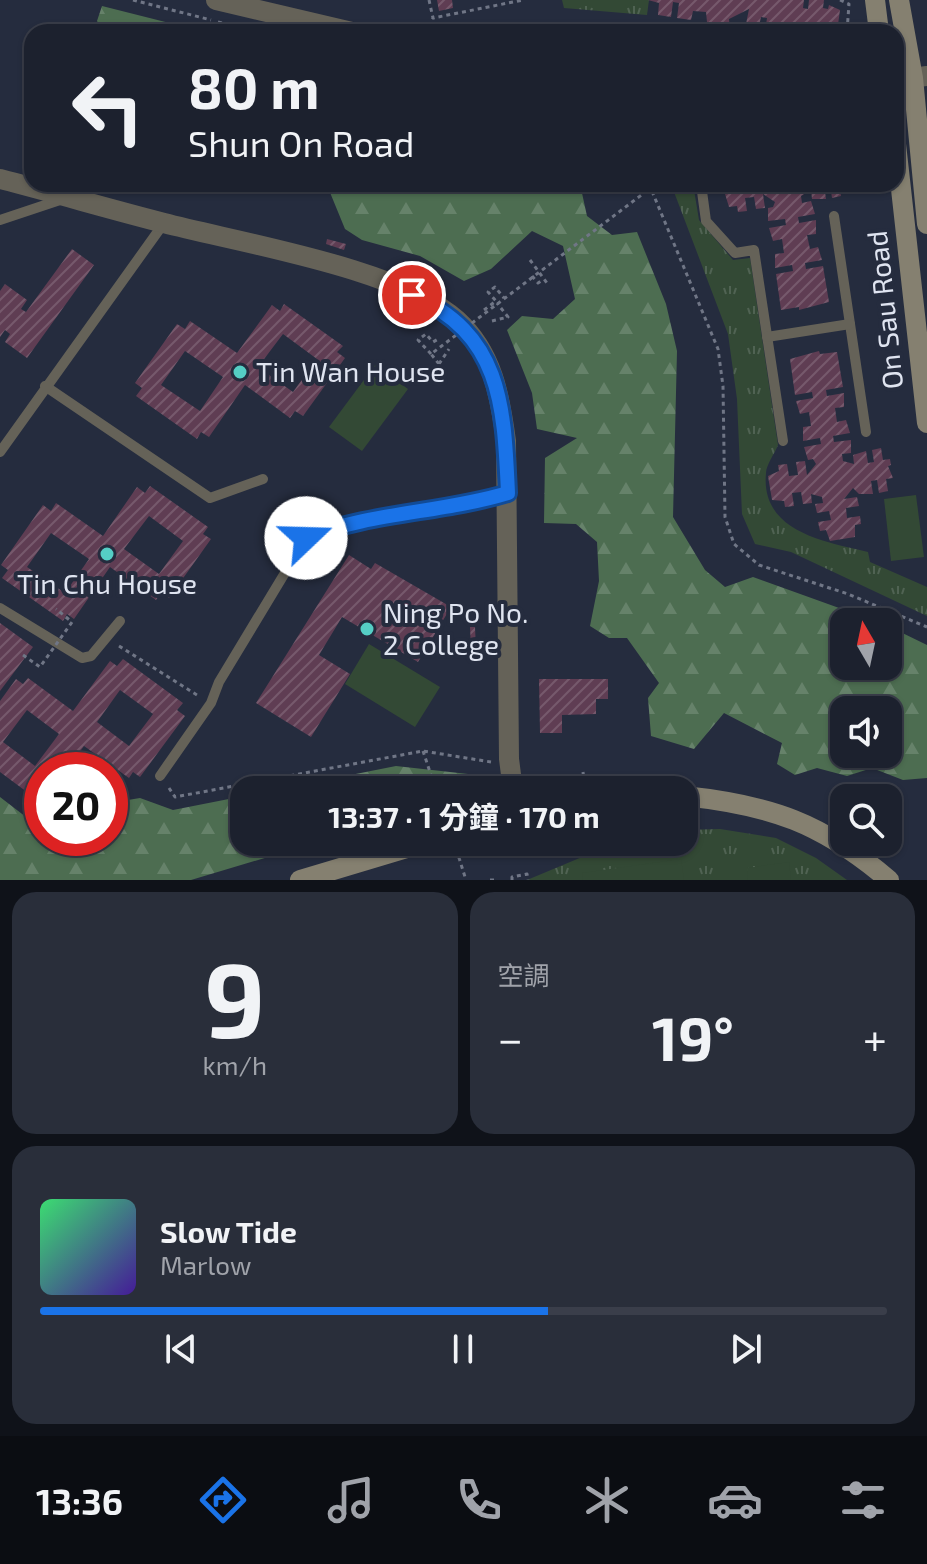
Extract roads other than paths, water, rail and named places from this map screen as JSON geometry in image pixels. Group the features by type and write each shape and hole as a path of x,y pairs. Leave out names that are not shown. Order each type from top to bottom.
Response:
{"main road":[{"path":"875,0 878,24"},
{"name":"On Sau Road","path":"899,0 903,24"},
{"name":"On Sau Road","path":"904,30 927,224"},
{"name":"On Sau Road","path":"901,192 927,423"},
{"path":"698,798 748,805 805,824 851,847 889,880"},
{"path":"300,880 380,856"}],"street":[{"path":"216,0 269,6 326,24"},
{"path":"0,179 24,185"},
{"path":"51,192 338,266 395,287 455,319 489,362 500,397 508,493 511,776"}],"lane":[{"path":"702,192 706,221 735,253 754,250 783,441"},
{"path":"0,220 28,208 74,198"},
{"path":"834,216 866,432"},
{"path":"0,452 164,223"},
{"path":"767,337 850,324"},
{"path":"45,386 210,498 263,479"},
{"path":"160,776 211,703 219,682 306,538 338,525 471,505 508,493"},
{"path":"0,608 82,658 91,656 120,621"}],"place":[{"name":"Tin Wan House","path":"240,372"},
{"name":"Tin Chu House","path":"107,554"},
{"name":"Ning Po No. 2 College","path":"367,629"}]}
